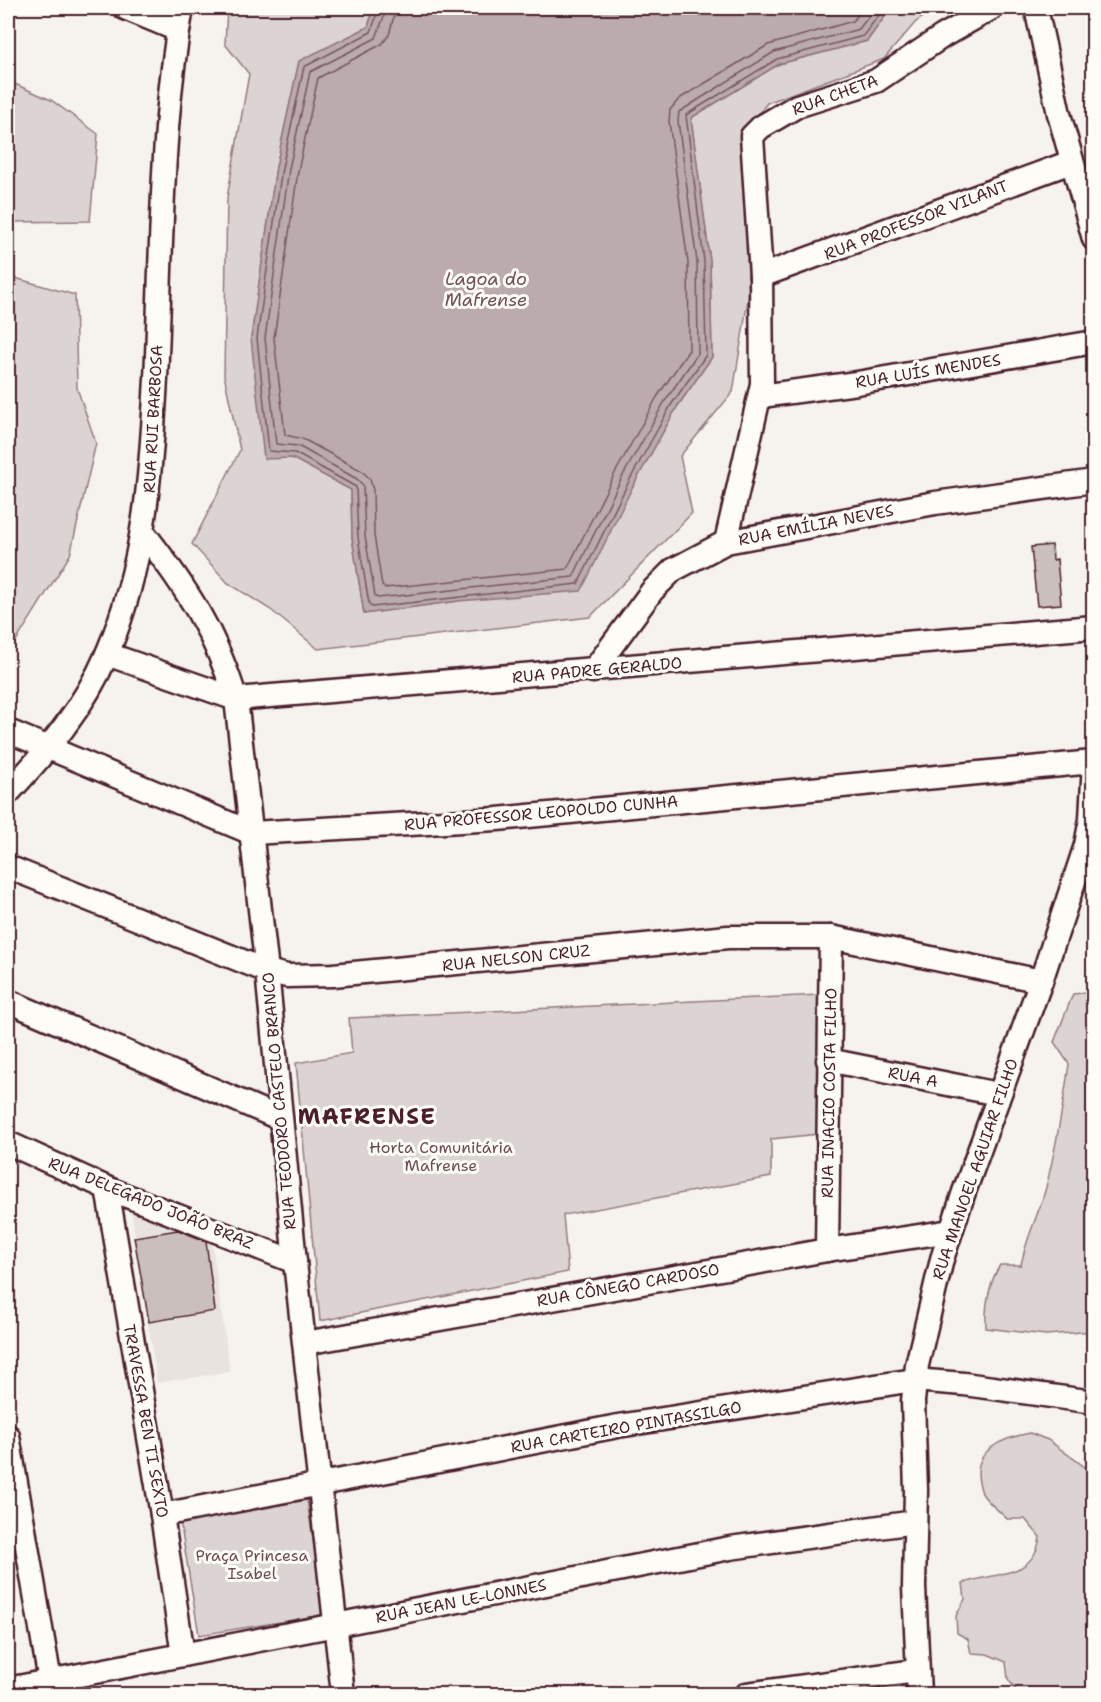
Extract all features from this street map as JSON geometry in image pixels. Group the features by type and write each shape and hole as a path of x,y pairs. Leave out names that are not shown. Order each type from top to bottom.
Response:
{"street":[{"path":"125,8 178,30"},
{"name":"RUA RUI BARBOSA","path":"8,793 51,747 86,696 107,654 143,532 151,466 168,144 182,8"},
{"name":"RUA CHETA","path":"726,542 761,396 761,276 751,145 755,132 797,106 876,81 943,36 992,8"},
{"path":"1035,8 1071,162 1094,239"},
{"name":"RUA PROFESSOR VILANT","path":"761,276 1071,162"},
{"name":"RUA LUÍS MENDES","path":"761,396 857,383 1094,342"},
{"name":"RUA EMÍLIA NEVES","path":"593,670 637,609 673,570 726,542 935,503 1094,482"},
{"name":"RUA TEODORO CASTELO BRANCO","path":"143,532 200,610 236,699 267,971 295,1262 321,1484 342,1695"},
{"name":"RUA PADRE GERALDO","path":"107,654 236,699 1094,627"},
{"name":"RUA PROFESSOR LEOPOLDO CUNHA","path":"8,731 51,747 252,833 497,819 1093,761"},
{"name":"RUA MANOEL AGUIAR FILHO","path":"920,1695 916,1671 914,1380 951,1231 998,1094 1041,981 1089,832 1093,761"},
{"name":"RUA NELSON CRUZ","path":"8,867 267,971 306,977 728,937 831,936 1041,981"},
{"name":"RUA INACIO COSTA FILHO","path":"827,1250 831,936"},
{"path":"8,1001 281,1119"},
{"name":"RUA A","path":"828,1060 998,1094"},
{"name":"RUA DELEGADO JOÃO BRAZ","path":"8,1143 107,1188 295,1262"},
{"name":"TRAVESSA BEN TI SEXTO","path":"107,1188 183,1655"},
{"name":"RUA CÔNEGO CARDOSO","path":"305,1343 827,1250 951,1231"},
{"name":"RUA CARTEIRO PINTASSILGO","path":"162,1515 618,1426 914,1380 964,1384 1094,1402"},
{"path":"8,1436 50,1681"},
{"name":"RUA JEAN LE-LONNES","path":"8,1689 730,1548 915,1522"},
{"path":"747,1695 916,1671"}],"shaded area":[{"path":"128,1188 209,1221 230,1372 157,1383"}],"green space":[{"path":"227,8 374,8 368,27 299,62 276,167 251,338 292,458 351,490 352,537 364,614 458,601 633,486 677,407 712,357 710,261 691,118 779,64 867,41 891,8 935,8 915,23 884,59 767,103 740,138 751,281 733,392 680,456 692,513 590,617 318,649 271,610 228,583 192,544 240,450 224,375 227,198 249,74 225,44"},
{"path":"8,81 51,100 98,134 90,221 8,222"},
{"path":"8,276 75,295 77,388 96,443 70,555 8,654"},
{"path":"1093,992 1093,1331 1046,1335 986,1328 987,1303 993,1280 1000,1265 1021,1265 1049,1175 1069,1064 1054,1042 1073,994"},
{"name":"Horta Comunitária Mafrense","path":"819,995 819,1134 771,1139 771,1177 563,1215 568,1272 320,1321 296,1063 352,1053 349,1018"},
{"path":"1030,1433 1048,1440 1093,1473 1093,1694 1019,1694 1008,1679 1006,1662 987,1654 971,1653 968,1639 957,1633 956,1616 965,1599 963,1583 1011,1572 1030,1560 1036,1551 1040,1537 1025,1519 1007,1519 988,1501 981,1491 978,1471 980,1461 992,1447 1010,1438"},
{"name":"Praça Princesa Isabel","path":"306,1494 325,1615 199,1635 179,1514"}],"water":[{"name":"Lagoa do Mafrense","path":"374,8 891,8 867,41 779,64 691,118 710,261 712,357 677,407 633,486 581,591 458,601 364,614 352,537 351,490 292,458 264,459 251,338 276,167 299,61 368,27"}],"building":[{"path":"1052,545 1053,560 1057,559 1061,604 1037,606 1031,547"},
{"path":"178,1230 206,1241 215,1311 149,1322 134,1237"}],"district":[{"name":"MAFRENSE","path":"367,1116"}]}
